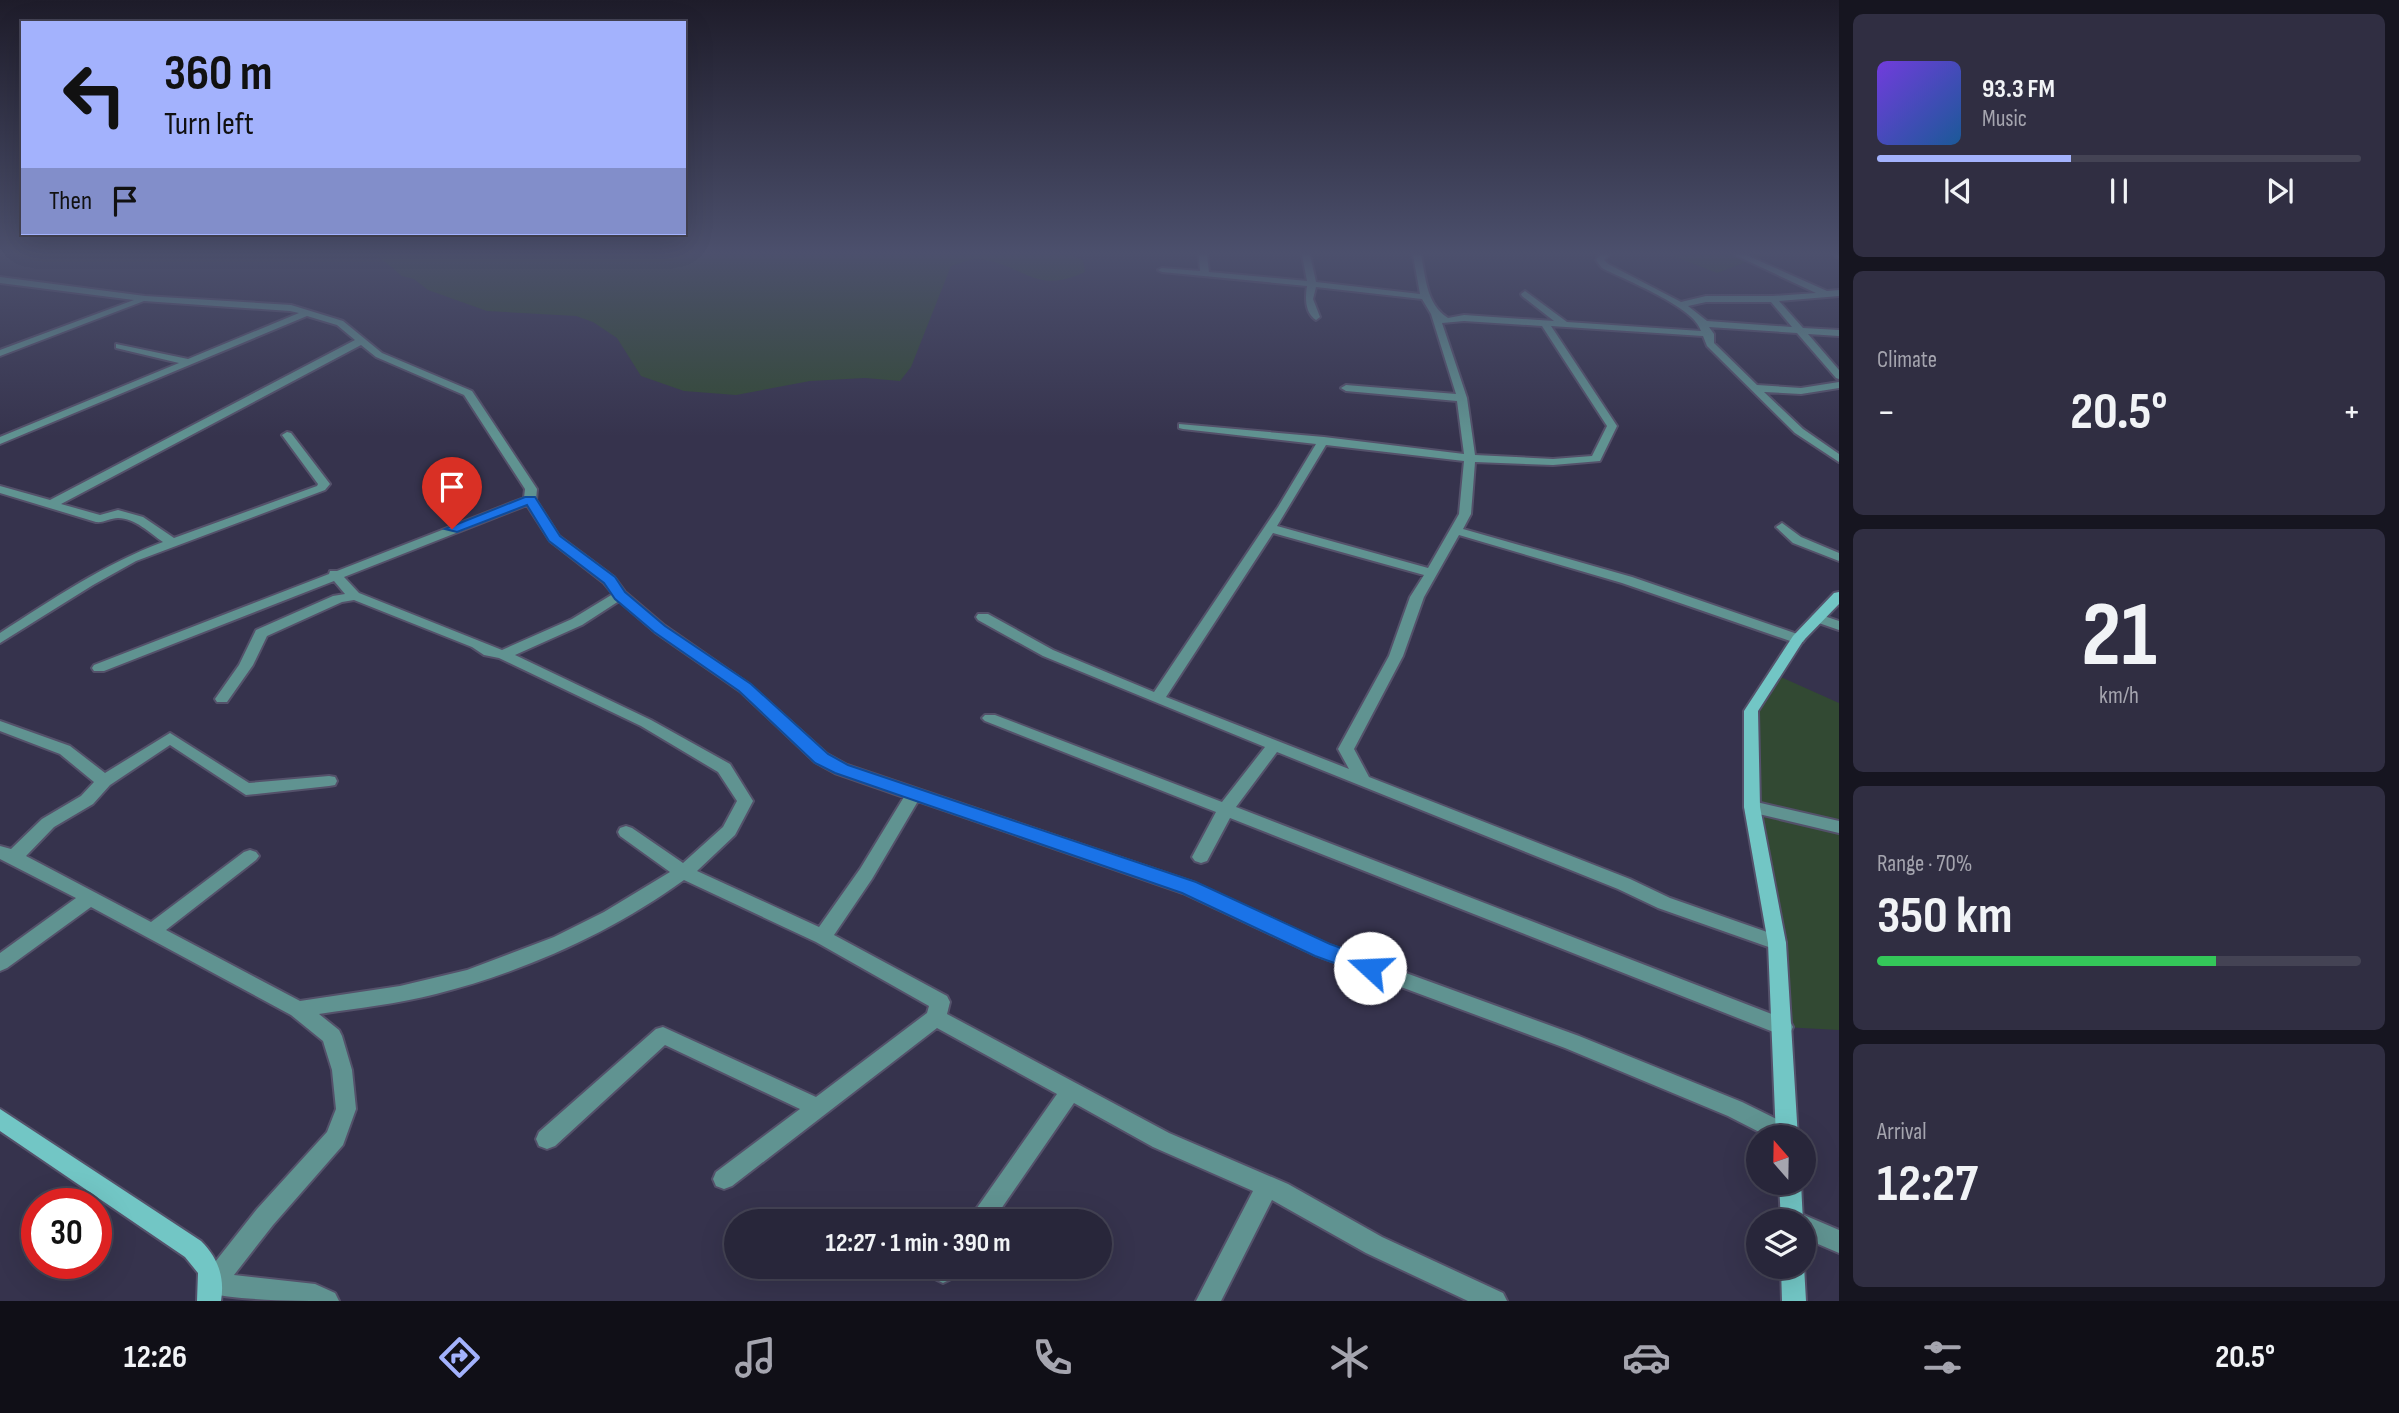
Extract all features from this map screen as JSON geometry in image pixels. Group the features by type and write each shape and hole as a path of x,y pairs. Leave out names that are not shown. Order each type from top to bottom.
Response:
{"street":[{"path":"2,350 98,316"},
{"path":"0,441 300,316"},
{"path":"319,316 340,323 388,360 468,393 531,489 530,500 554,538 609,580 620,596 692,654 745,688 821,758 841,769 1189,888 1322,950 1572,1042 1735,1109 1766,1125"},
{"path":"1363,781 1346,750 1396,656 1417,597 1465,514 1470,458 1462,398 1435,316"},
{"path":"1437,316 1446,321 1464,318 1683,334 1796,329 1839,333"},
{"path":"1553,316 1565,326"},
{"path":"1690,316 1754,388 1799,431 1839,459"},
{"path":"1786,316 1839,376"},
{"path":"1182,426 1470,458 1553,462 1596,459 1612,426 1545,324"},
{"path":"52,504 362,340"},
{"path":"119,346 189,362"},
{"path":"1754,388 1801,391 1839,385"},
{"path":"1346,387 1462,398"},
{"path":"0,639 88,582 172,542 321,488 324,484 287,435"},
{"path":"1157,699 1270,528 1324,440"},
{"path":"0,489 100,519 118,514 139,520 172,542"},
{"path":"99,668 530,500"},
{"path":"1782,527 1797,540 1839,557"},
{"path":"1270,528 1432,573"},
{"path":"1457,531 1614,576 1798,639"},
{"path":"298,1009 435,987 521,960 608,917 685,873 720,842 741,817 745,801 724,768 646,723 503,654 489,652 477,644 354,596 335,574"},
{"path":"222,699 246,665 261,633 324,604 354,596"},
{"path":"503,654 577,622 620,596"},
{"path":"1787,1125 1777,943 1752,807 1751,711 1798,639 1839,596"},
{"path":"983,617 1048,653 1157,699 1624,884 1664,903 1777,943"},
{"path":"1818,618 1839,626"},
{"path":"990,718 1783,1027"},
{"path":"0,726 65,750 104,781"},
{"path":"211,1293 265,1217 335,1138 346,1109 342,1070 332,1036 298,1009 7,855 48,823 87,800 104,781 170,738 246,789 329,781"},
{"path":"1201,857 1226,809 1274,746"},
{"path":"822,937 866,874 914,794"},
{"path":"1752,807 1839,827"},
{"path":"626,832 685,873 822,937 940,1002 936,1018 724,1179"},
{"path":"153,930 250,856"},
{"path":"0,963 90,898"},
{"path":"936,1018 1161,1140 1268,1186 1374,1245 1495,1301"},
{"path":"547,1139 663,1035 817,1107"},
{"path":"987,1209 1071,1091"},
{"path":"0,1119 193,1249 209,1266 211,1293"},
{"path":"1208,1301 1268,1186"},
{"path":"1816,1231 1839,1242"},
{"path":"1793,1279 1794,1301"},
{"path":"211,1293 315,1296 327,1301"}],"green space":[{"path":"571,316 931,316 911,367 900,381 865,378 810,381 736,395 684,391 641,376 617,338 593,322"},
{"path":"1774,674 1839,703 1839,1030 1783,1027 1757,845 1751,711"}],"route":[{"path":"452,529 530,500 554,538 609,580 620,596 660,629 692,654 745,688 779,716 821,758 841,769 1189,888 1322,950 1370,968"}]}
